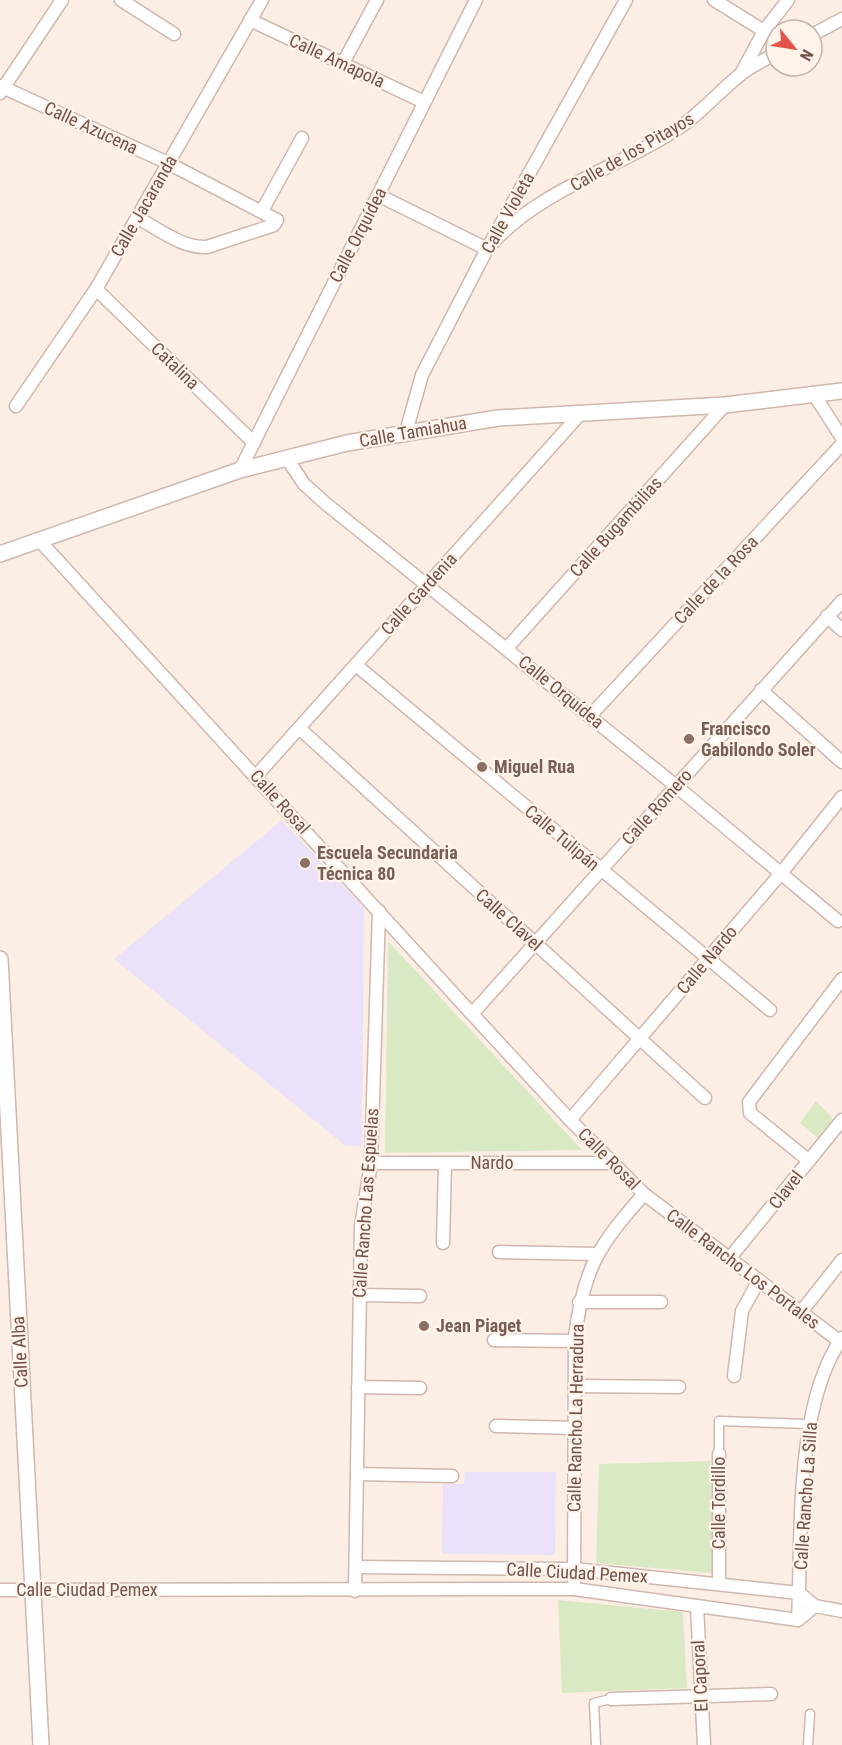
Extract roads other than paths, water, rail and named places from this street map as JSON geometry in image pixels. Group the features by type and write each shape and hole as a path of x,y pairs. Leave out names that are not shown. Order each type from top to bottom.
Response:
{"street":[{"path":"1,89 62,0"},
{"path":"121,0 174,34"},
{"name":"Calle Jacaranda","path":"16,406 96,289 262,0"},
{"path":"343,63 377,0"},
{"name":"Calle Orquídea","path":"240,470 476,0"},
{"name":"Calle Violeta","path":"406,432 422,375 487,249 626,0"},
{"path":"714,0 764,31 741,73"},
{"path":"774,18 788,0"},
{"path":"824,29 842,19"},
{"name":"Calle Amapola","path":"250,20 424,102"},
{"name":"Calle de los Pitayos","path":"487,249 503,230 536,206 672,133 702,111 741,73 764,61"},
{"name":"Calle Azucena","path":"1,89 168,163 277,220 274,225 198,248 183,243 138,218"},
{"path":"262,211 302,138"},
{"path":"378,195 487,249"},
{"name":"Catalina","path":"96,289 254,443"},
{"name":"Calle Tamiahua","path":"0,554 240,470 288,460 347,443 498,418 725,405 842,391"},
{"path":"813,393 842,438"},
{"name":"Calle Bugambilias","path":"507,648 725,405"},
{"name":"Calle Gardenia","path":"256,776 581,412"},
{"name":"Calle de la Rosa","path":"590,716 842,444"},
{"name":"Calle Orquídea","path":"288,460 304,484 325,503 782,872 838,921"},
{"name":"Calle Rosal","path":"39,540 570,1120 644,1194"},
{"name":"Calle Romero","path":"472,1014 842,601"},
{"path":"827,616 842,630"},
{"name":"Calle Tulipán","path":"356,664 770,1010"},
{"path":"761,690 842,762"},
{"name":"Calle Clavel","path":"299,728 705,1098"},
{"name":"Calle Nardo","path":"570,1120 782,872 842,797"},
{"name":"Calle Rancho Las Espuelas","path":"357,1567 359,1295 362,1213 371,1163 379,911"},
{"name":"Calle Alba","path":"0,958 41,1745"},
{"path":"808,1160 750,1113 749,1102 842,979"},
{"name":"Clavel","path":"729,1259 842,1120"},
{"name":"Nardo","path":"371,1163 613,1163"},
{"path":"443,1243 445,1164"},
{"name":"Calle Rancho Los Portales","path":"644,1194 841,1341"},
{"name":"Calle Rancho La Herradura","path":"574,1590 575,1341 579,1302 590,1266 597,1254 614,1228 644,1194"},
{"path":"499,1252 597,1254"},
{"path":"801,1311 842,1260"},
{"path":"734,1376 742,1311 759,1280"},
{"path":"359,1295 420,1296"},
{"path":"579,1302 661,1302"},
{"path":"494,1340 575,1341"},
{"name":"Calle Rancho La Silla","path":"798,1620 805,1456 809,1424 819,1387 841,1341"},
{"path":"575,1386 679,1387"},
{"path":"358,1387 420,1388"},
{"name":"Calle Tordillo","path":"719,1584 719,1421 809,1424"},
{"path":"496,1426 575,1428"},
{"path":"357,1474 452,1476"},
{"path":"355,1592 357,1567"},
{"name":"Calle Ciudad Pemex","path":"357,1567 574,1569 800,1593"},
{"name":"Calle Ciudad Pemex","path":"0,1590 355,1592 574,1590 798,1620"},
{"path":"800,1593 815,1606 842,1611"},
{"name":"El Caporal","path":"697,1606 704,1745"},
{"path":"798,1620 815,1606"},
{"path":"596,1745 594,1703 611,1699 771,1694"},
{"path":"808,1745 810,1714"}],"place":[{"name":"Francisco Gabilondo Soler","path":"689,739"},
{"name":"Miguel Rua","path":"482,767"},
{"name":"Escuela Secundaria Técnica 80","path":"305,863"},
{"name":"Jean Piaget","path":"424,1326"}]}
